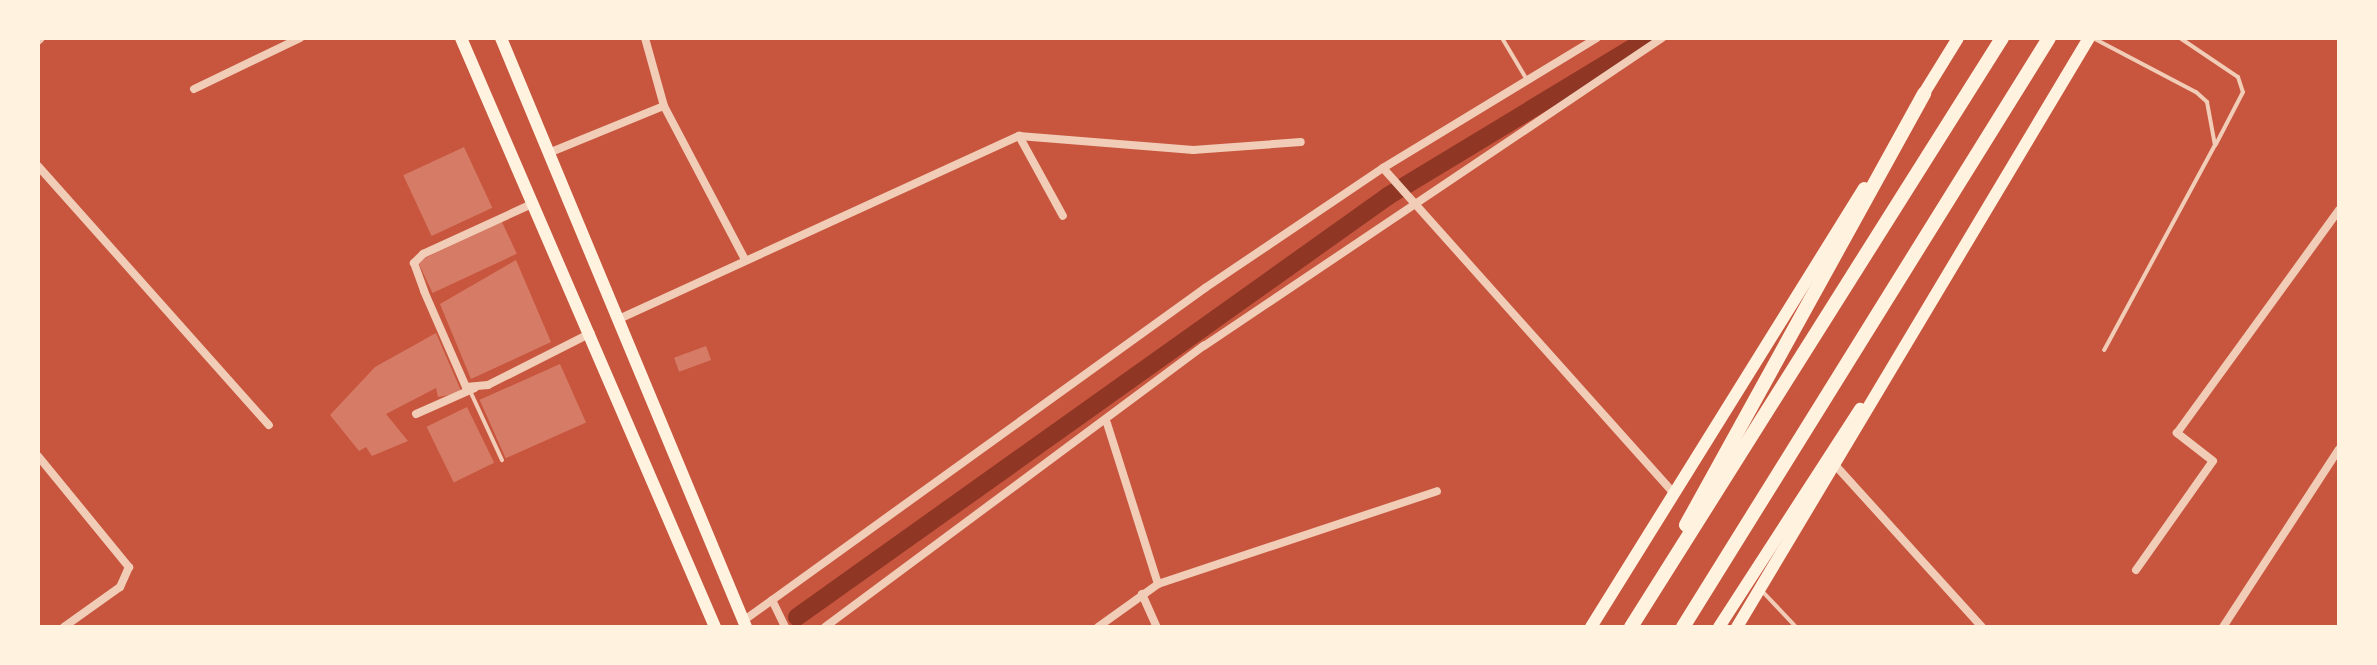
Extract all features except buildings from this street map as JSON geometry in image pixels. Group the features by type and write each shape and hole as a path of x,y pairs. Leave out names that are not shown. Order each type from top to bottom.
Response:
{"highway":[{"path":"1630,627 2002,38"},
{"path":"1683,627 2049,38"},
{"path":"1630,627 1924,93"}],"main road":[{"path":"461,38 535,203 715,627"},
{"path":"501,38 621,318 745,624"},
{"path":"1591,627 1958,38"},
{"path":"1719,627 2091,38"},
{"path":"1737,627 1836,466 1940,281"}],"street":[{"path":"194,89 300,38"},
{"path":"645,38 664,106 744,258"},
{"path":"745,624 772,600 1383,168 1597,38"},
{"path":"825,627 1107,423 1204,346 1417,207 1662,38"},
{"path":"551,152 664,106"},
{"path":"1019,136 1063,216"},
{"path":"621,318 744,258 1019,136 1193,150 1301,142"},
{"path":"38,166 269,425"},
{"path":"1383,168 1674,494"},
{"path":"473,390 466,387 414,263 535,203"},
{"path":"2136,570 2213,461 2177,433 2339,210"},
{"path":"416,414 591,333"},
{"path":"1107,423 1158,584"},
{"path":"2223,627 2339,449"},
{"path":"38,456 129,567 120,587 64,627"},
{"path":"1836,466 1982,627"},
{"path":"1098,627 1158,584 1437,491"},
{"path":"1142,594 1157,627"},
{"path":"772,600 785,627"}],"lane":[{"path":"1502,38 1527,80"},
{"path":"2091,38 2196,92 2207,102 2215,145"},
{"path":"2104,350 2243,92 2238,77 2180,38"},
{"path":"473,390 502,460"},
{"path":"1760,589 1796,627"}],"waterway":[{"path":"797,617 1388,196 1649,38"}]}
